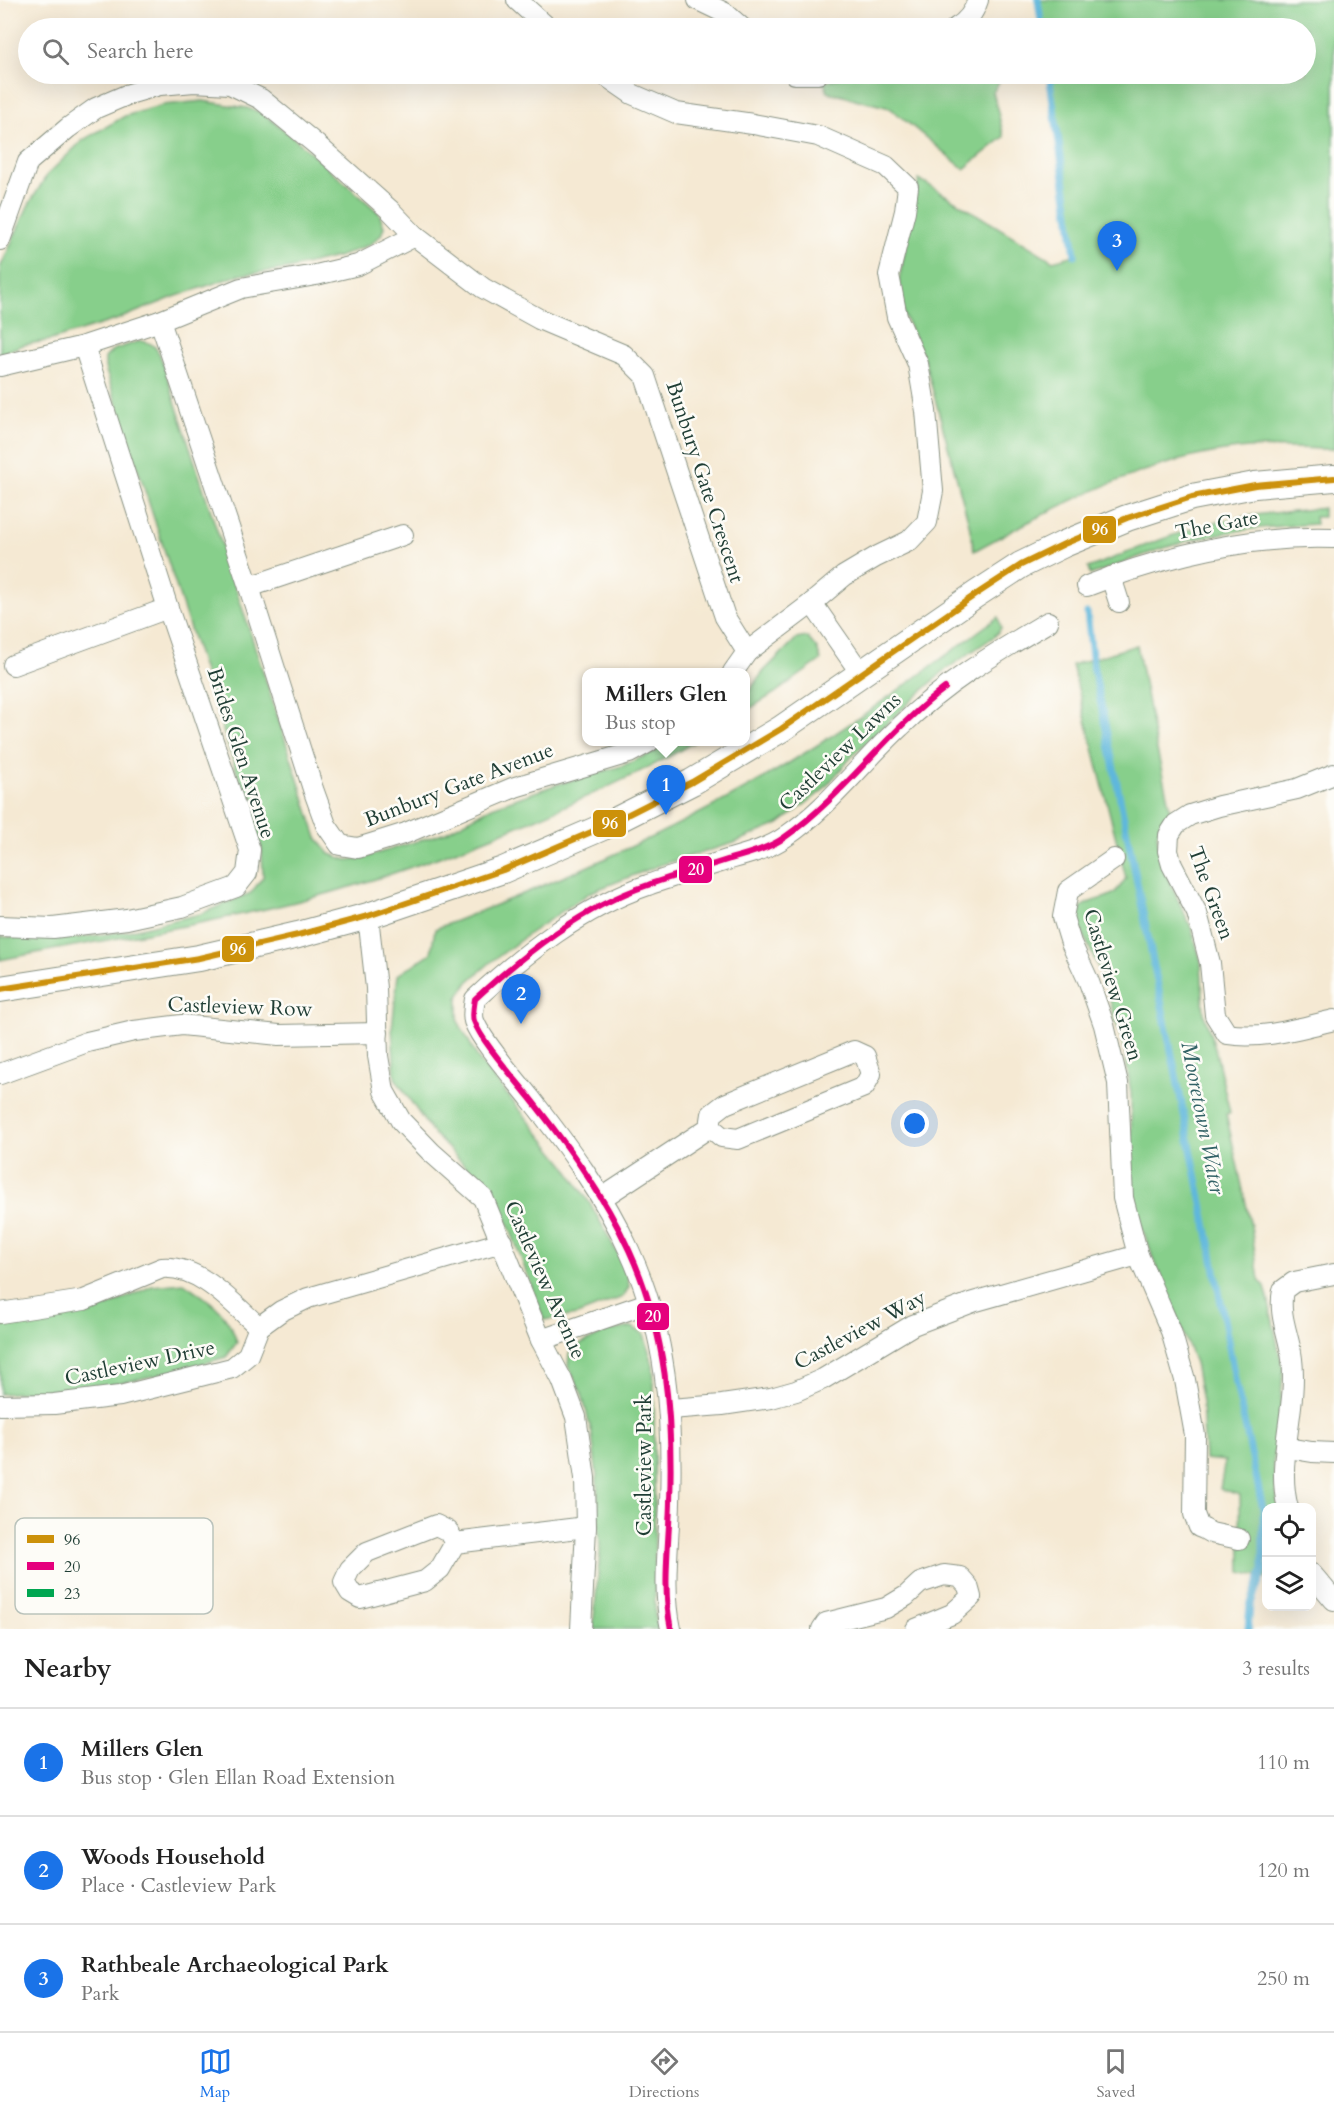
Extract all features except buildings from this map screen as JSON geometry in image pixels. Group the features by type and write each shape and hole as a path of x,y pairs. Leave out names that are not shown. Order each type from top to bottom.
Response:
{"street":[{"path":"518,0 537,18"},
{"path":"698,0 731,18"},
{"path":"968,18 978,0"},
{"name":"Bunbury Gate Crescent","path":"0,240 28,162 96,108 129,94 171,84"},
{"name":"Bunbury Gate Crescent","path":"230,84 261,99 390,210 415,236 483,288 539,319 624,355 645,376 725,617 747,652"},
{"path":"618,84 632,94 676,113 818,136 886,166 908,187 905,211 889,275 897,317 918,364 926,411 933,491 927,522 909,542 876,557 844,576 747,652 736,668"},
{"path":"0,366 84,346 160,321 241,288 358,265 415,236"},
{"name":"Bunbury Gate Avenue","path":"160,321 249,587 312,789 326,825 340,845 358,848 406,833 515,786 629,753 641,746"},
{"name":"Brides Glen Avenue","path":"0,926 53,928 127,919 182,907 236,887 247,873 250,850 168,608 84,346"},
{"path":"0,989 199,958 298,935 368,916 503,870 603,827 692,782 781,729 1021,565 1064,544 1127,518 1192,496 1255,484 1334,478"},
{"path":"249,587 403,536"},
{"name":"The Gate","path":"1087,586 1171,558 1260,540 1334,538"},
{"path":"1111,577 1119,602"},
{"path":"812,603 862,675"},
{"path":"13,665 168,608"},
{"name":"Castleview Lawns","path":"483,1038 474,1020 475,999 497,978 570,923 607,901 646,885 751,853 784,838 813,814 900,727 939,692 975,665 1048,622"},
{"name":"The Green","path":"1334,774 1297,789 1219,806 1190,815 1176,824 1169,835 1168,851 1172,865 1197,913 1210,963 1215,1015 1227,1034 1240,1036 1262,1034 1334,1020"},
{"name":"Castleview Green","path":"1114,860 1068,891 1063,917 1104,1025 1118,1083 1123,1198 1138,1256 1171,1331 1185,1380 1195,1435 1194,1514 1199,1527 1211,1533 1239,1539"},
{"name":"Castleview Avenue","path":"368,916 376,988 378,1056 384,1091 401,1121 431,1152 483,1198 541,1340 562,1380 576,1417 585,1478 586,1527 581,1629"},
{"name":"Castleview Row","path":"0,1074 87,1042 144,1029 183,1026 279,1035 378,1033"},
{"name":"Castleview Park","path":"483,1038 537,1106 602,1198 630,1251 648,1303 663,1355 670,1409 670,1500 666,1581 671,1629"},
{"path":"602,1198 710,1127 712,1114 725,1104 854,1051 865,1056 871,1074 864,1087 738,1139 723,1137 710,1127"},
{"path":"0,1313 84,1300 162,1268 173,1267 185,1270 210,1285 259,1327 281,1311 308,1298 502,1242"},
{"name":"Castleview Way","path":"670,1409 732,1404 771,1398 796,1391 823,1379 913,1325 973,1302 1138,1256"},
{"path":"1287,1503 1283,1469 1294,1387 1292,1357 1280,1306 1283,1290 1294,1282 1334,1274"},
{"path":"541,1340 648,1303"},
{"name":"Castleview Drive","path":"0,1405 54,1404 120,1396 232,1368 248,1355 259,1327"},
{"path":"1287,1448 1334,1453"},
{"path":"436,1525 448,1531 455,1543 440,1569 425,1581 360,1598 351,1592 344,1582 350,1569 367,1552 436,1525"},
{"path":"455,1543 586,1527"},
{"path":"822,1629 826,1623 886,1608 906,1596 920,1583 944,1575 960,1577 968,1586 971,1597 952,1614 916,1629"},
{"path":"1316,1580 1334,1600"}],"green space":[{"path":"1038,0 1334,0 1334,449 1247,448 1175,461 1140,472 1072,501 974,551 969,524 924,358 904,315 899,280 919,179 1053,261 1075,255 1050,84 1316,84 1316,18 1041,18"},
{"path":"825,84 998,84 993,92 1004,137 964,169 890,108 828,92"},
{"path":"203,101 247,108 262,113 379,213 384,227 381,235 371,244 341,256 288,269 239,275 116,320 51,340 23,345 0,354 0,268 28,206 47,175 83,140 125,116 163,105"},
{"path":"140,341 152,345 160,355 317,838 330,854 347,860 363,858 446,832 492,807 555,785 622,766 664,746 687,746 636,773 535,819 389,875 299,901 225,918 0,960 0,937 77,938 128,931 200,914 251,893 263,877 262,850 105,368 105,358 113,350"},
{"path":"1323,508 1323,517 1315,517 1316,524 1252,529 1198,538 1090,575 1088,568 1193,528 1251,516"},
{"path":"998,617 1001,628 995,636 945,670 856,752 822,791 779,824 734,843 660,865 591,892 530,933 468,982 458,998 458,1021 479,1060 564,1164 591,1205 627,1271 629,1287 623,1297 577,1315 544,1320 506,1218 491,1192 431,1131 395,1078 392,1028 398,975 431,953 435,929 582,869 725,800 839,731"},
{"path":"807,637 817,649 821,660 750,709 750,690 764,671 796,639"},
{"path":"1137,645 1170,809 1157,834 1160,862 1191,927 1201,961 1204,1015 1215,1048 1230,1113 1226,1114 1251,1226 1259,1280 1265,1287 1268,1298 1283,1370 1280,1415 1273,1463 1278,1503 1262,1503 1262,1577 1241,1572 1240,1495 1220,1489 1225,1461 1205,1459 1202,1402 1195,1363 1140,1223 1132,1182 1131,1094 1125,1052 1104,980 1078,923 1081,907 1115,892 1126,878 1072,665"},
{"path":"184,1283 210,1301 228,1322 237,1342 226,1357 177,1371 100,1387 0,1394 0,1326 39,1322 102,1309 152,1286"},
{"path":"632,1327 644,1334 653,1365 655,1615 658,1629 593,1629 600,1552 597,1477 592,1434 582,1394 568,1366 569,1354 575,1347 608,1331"}],"waterway":[{"name":"Mooretown Water","path":"1038,0 1041,18"},
{"name":"Mooretown Water","path":"1050,84 1075,255"},
{"name":"Mooretown Water","path":"1087,613 1093,665 1263,1509 1263,1570 1250,1606 1248,1629"}],"transit line":[{"name":"96","path":"0,989 199,958 298,935 368,916 503,870 603,827 692,782 781,729 1021,565 1064,544 1127,518 1192,497 1255,485 1334,478"},
{"name":"20","path":"671,1629 666,1582 671,1469 668,1405 659,1342 642,1280 619,1230 584,1171 478,1029 473,1016 475,999 556,933 601,906 658,881 759,850 785,837 827,802 904,724 945,688"}],"place":[{"name":"Rathbeale Archaeological Park","path":"1117,271"},
{"name":"Millers Glen","path":"666,815"},
{"name":"Woods Household","path":"521,1024"}]}
